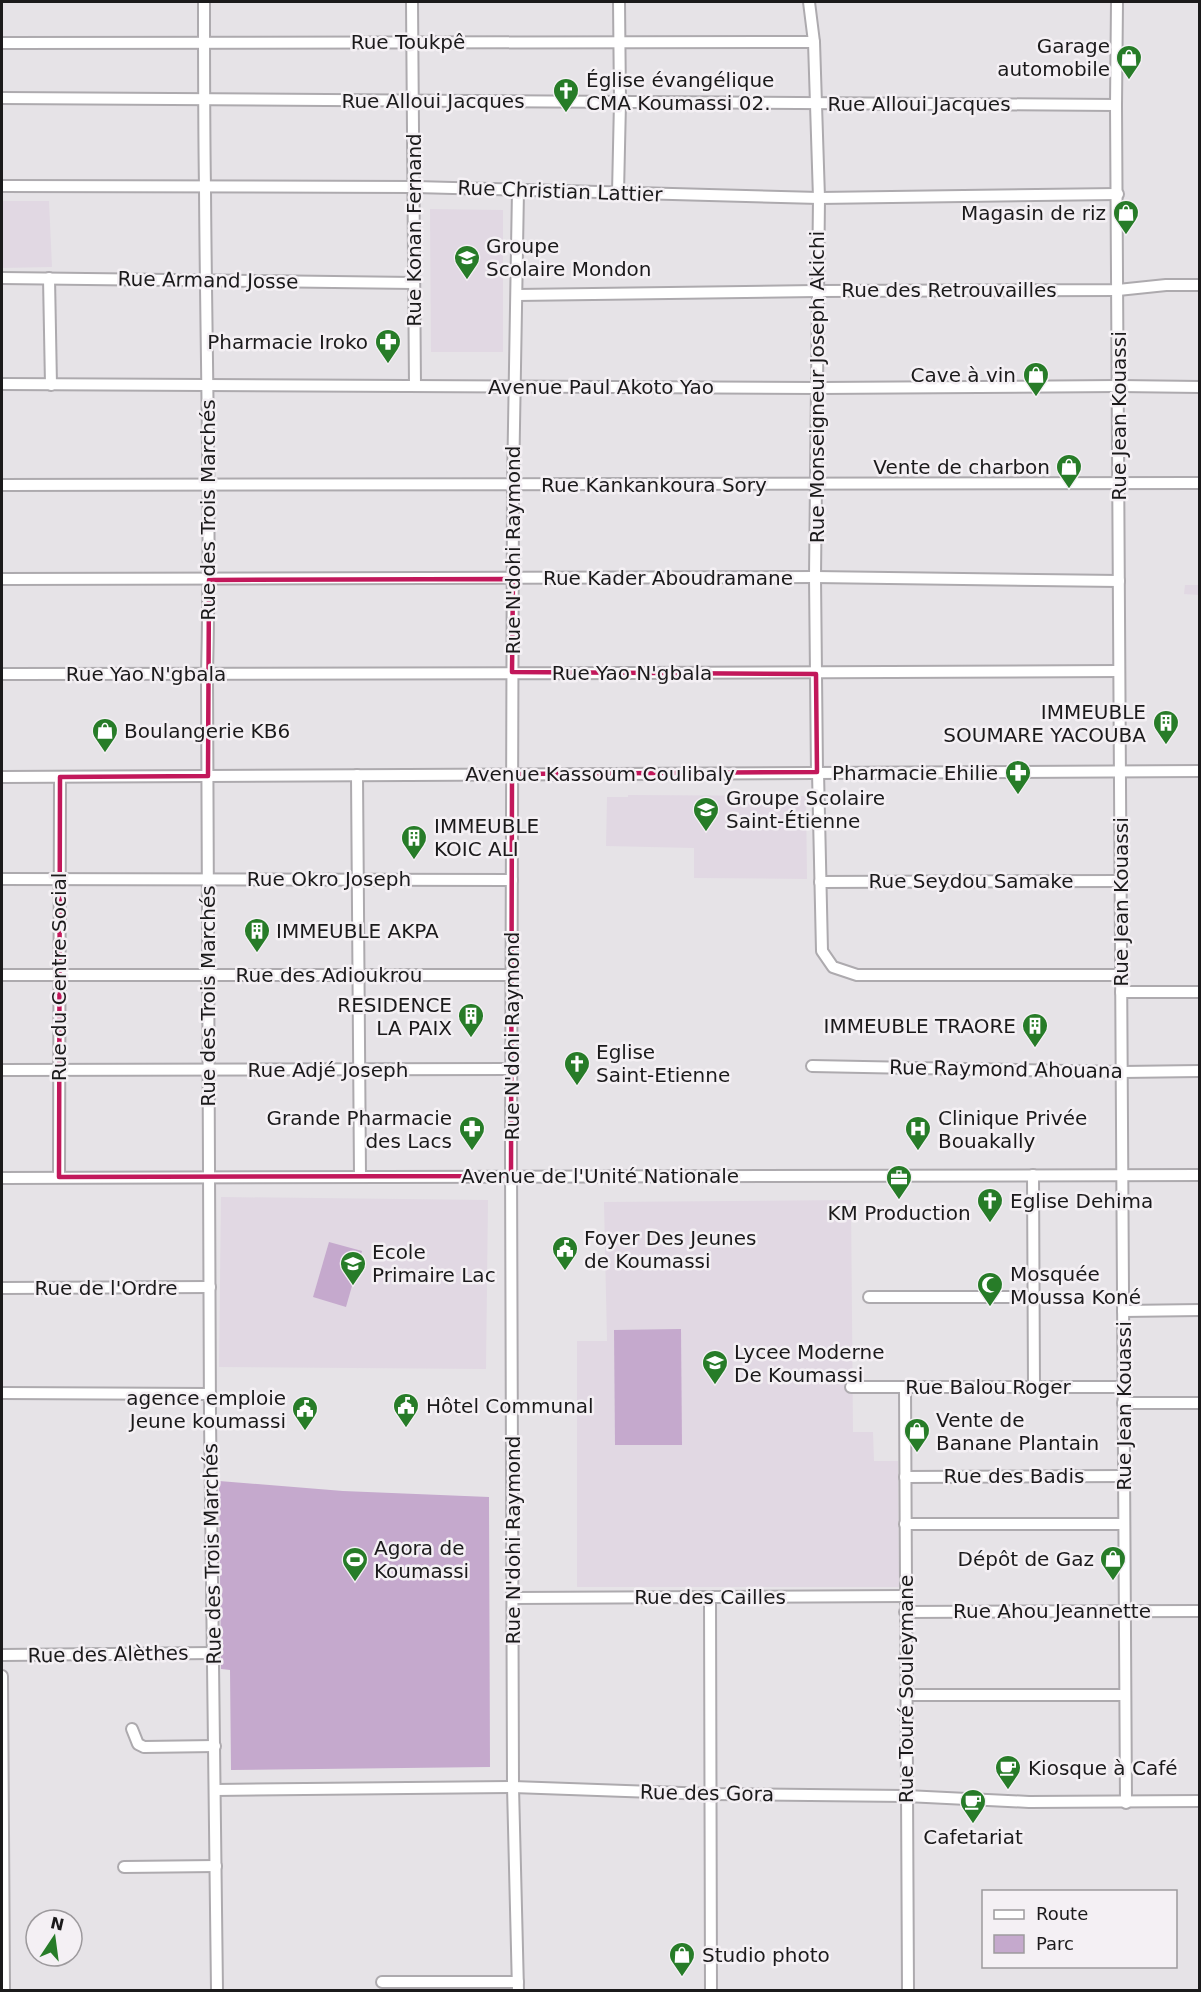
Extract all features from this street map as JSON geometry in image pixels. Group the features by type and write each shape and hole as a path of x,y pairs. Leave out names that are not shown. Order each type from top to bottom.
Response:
{"street":[{"name":"Rue des Trois Marchés","path":"204,2 209,385 208,1176 217,1990"},
{"name":"Rue Konan Fernand","path":"412,2 415,386"},
{"path":"618,193 619,2"},
{"name":"Rue Monseigneur Joseph Akichi","path":"809,2 814,42 819,198 815,577 822,951 833,967 857,975 1121,975"},
{"name":"Rue Jean Kouassi","path":"1117,2 1125,1803"},
{"name":"Rue Toukpê","path":"2,43 814,42"},
{"name":"Rue Alloui Jacques","path":"2,98 1116,105"},
{"name":"Rue Christian Lattier","path":"2,186 414,187 819,198 1118,194"},
{"name":"Rue N'dohi Raymond","path":"518,190 513,485 511,1176 513,1787 518,1986"},
{"name":"Rue Armand Josse","path":"2,278 414,283"},
{"path":"49,278 51,385"},
{"name":"Rue des Retrouvailles","path":"517,295 1118,290 1166,285 1200,285"},
{"name":"Avenue Paul Akoto Yao","path":"2,384 818,388 1200,387"},
{"name":"Rue Kankankoura Sory","path":"2,485 1200,483"},
{"name":"Rue Kader Aboudramane","path":"2,579 815,577 1119,581"},
{"name":"Rue Yao N'gbala","path":"2,674 512,672 816,674 1119,671"},
{"name":"Avenue Kassoum Coulibaly","path":"2,777 1200,771"},
{"path":"357,775 360,1176"},
{"name":"Rue du Centre Social","path":"59,1177 60,777"},
{"name":"Rue Okro Joseph","path":"2,879 512,880"},
{"name":"Rue Seydou Samake","path":"820,882 1121,880"},
{"name":"Rue des Adioukrou","path":"2,975 512,975"},
{"path":"1122,992 1200,992"},
{"name":"Rue Raymond Ahouana","path":"812,1066 1122,1072 1200,1071"},
{"name":"Rue Adjé Joseph","path":"2,1070 512,1069"},
{"path":"1033,1175 1034,1387"},
{"name":"Avenue de l'Unité Nationale","path":"2,1178 1200,1175"},
{"name":"Rue de l'Ordre","path":"2,1288 210,1287"},
{"path":"869,1297 1034,1297"},
{"path":"1123,1311 1200,1310"},
{"name":"Rue Balou Roger","path":"852,1387 1124,1387"},
{"name":"Rue Touré Souleymane","path":"905,1387 908,1990"},
{"path":"2,1394 210,1394"},
{"path":"1123,1403 1200,1403"},
{"name":"Rue des Badis","path":"905,1477 1124,1476"},
{"path":"905,1524 1124,1524"},
{"name":"Rue des Cailles","path":"513,1599 906,1596"},
{"path":"710,1598 711,1990"},
{"name":"Rue Ahou Jeannette","path":"905,1612 1200,1611"},
{"name":"Rue des Alèthes","path":"2,1655 214,1653"},
{"path":"2,1676 4,1990"},
{"path":"906,1695 1125,1695"},
{"path":"132,1729 138,1744 144,1747 215,1746"},
{"name":"Rue des Gora","path":"215,1790 513,1787 710,1794 906,1796 1029,1802 1200,1801"},
{"path":"123,1867 216,1866"},
{"path":"382,1982 518,1986"}],"highlighted area":[{"path":"513,579 512,672 816,674 817,772 512,774 511,1176 59,1177 60,777 208,776 209,580"}],"shaded area":[{"path":"2,201 49,201 52,267 2,268"},
{"name":"Groupe Scolaire Mondon","path":"430,209 503,210 503,352 431,352"},
{"path":"1185,585 1199,585 1199,595 1184,594"},
{"name":"Groupe Scolaire Saint-Étienne","path":"628,795 806,796 807,879 694,878 694,848 606,846 607,797 628,797"},
{"name":"Ecole Primaire Lac","path":"221,1197 488,1200 486,1369 219,1367"},
{"name":"Lycee Moderne De Koumassi","path":"851,1200 853,1432 873,1432 874,1461 898,1461 899,1587 577,1587 577,1341 607,1341 604,1202"}],"green space":[{"path":"329,1242 362,1251 346,1307 313,1297"},
{"path":"681,1329 682,1445 615,1445 614,1330"},
{"name":"Agora de Koumassi","path":"219,1481 343,1491 489,1497 490,1767 231,1770 230,1670 221,1669"}],"place":[{"name":"Garage automobile","path":"1129,81"},
{"name":"Église évangélique CMA Koumassi 02.","path":"566,114"},
{"name":"Magasin de riz","path":"1126,236"},
{"name":"Groupe Scolaire Mondon","path":"467,281"},
{"name":"Pharmacie Iroko","path":"388,365"},
{"name":"Cave à vin","path":"1036,398"},
{"name":"Vente de charbon","path":"1069,490"},
{"name":"IMMEUBLE SOUMARE YACOUBA","path":"1166,746"},
{"name":"Boulangerie KB6","path":"105,754"},
{"name":"Pharmacie Ehilie","path":"1018,796"},
{"name":"Groupe Scolaire Saint-Étienne","path":"706,833"},
{"name":"IMMEUBLE KOIC ALI","path":"414,861"},
{"name":"IMMEUBLE AKPA","path":"257,954"},
{"name":"RESIDENCE LA PAIX","path":"471,1039"},
{"name":"IMMEUBLE TRAORE","path":"1035,1049"},
{"name":"Eglise Saint-Etienne","path":"577,1087"},
{"name":"Grande Pharmacie des Lacs","path":"472,1152"},
{"name":"Clinique Privée Bouakally","path":"918,1152"},
{"name":"KM Production","path":"899,1201"},
{"name":"Eglise Dehima","path":"990,1224"},
{"name":"Foyer Des Jeunes de Koumassi","path":"565,1272"},
{"name":"Ecole Primaire Lac","path":"353,1287"},
{"name":"Mosquée Moussa Koné","path":"990,1308"},
{"name":"Lycee Moderne De Koumassi","path":"715,1386"},
{"name":"Hôtel Communal","path":"406,1429"},
{"name":"agence emploie Jeune koumassi","path":"305,1432"},
{"name":"Vente de Banane Plantain","path":"917,1454"},
{"name":"Dépôt de Gaz","path":"1113,1582"},
{"name":"Agora de Koumassi","path":"355,1583"},
{"name":"Kiosque à Café","path":"1008,1791"},
{"name":"Cafetariat","path":"973,1825"},
{"name":"Studio photo","path":"682,1978"}]}
